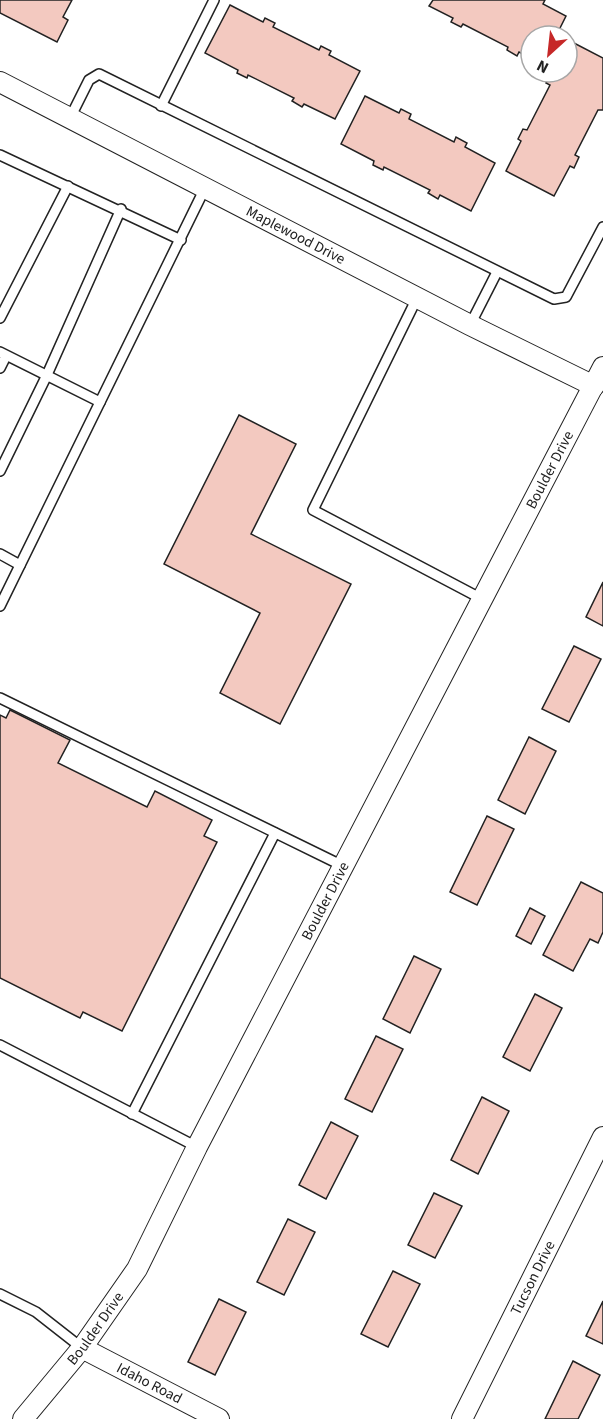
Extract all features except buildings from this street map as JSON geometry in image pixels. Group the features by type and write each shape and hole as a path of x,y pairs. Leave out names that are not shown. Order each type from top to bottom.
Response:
{"street":[{"name":"Maplewood Drive","path":"0,82 417,298 594,386"},
{"name":"Boulder Drive","path":"23,1419 82,1348 137,1269 197,1147 603,368"},
{"name":"Tucson Drive","path":"462,1419 603,1137"},
{"name":"Idaho Road","path":"82,1348 219,1419"}],"lane":[{"path":"161,106 214,0"},
{"path":"70,118 89,80 99,74 554,299 566,297 603,227"},
{"path":"0,155 182,240"},
{"path":"0,318 68,186"},
{"path":"0,606 182,240 205,188"},
{"path":"0,471 46,377 121,210"},
{"path":"470,325 497,272"},
{"path":"417,298 313,510 482,599"},
{"path":"0,368 3,354 100,402"},
{"path":"0,554 20,565"},
{"path":"0,698 343,866"},
{"path":"132,1114 275,833"},
{"path":"0,1045 197,1147"},
{"path":"0,1294 36,1312 82,1348"}]}
